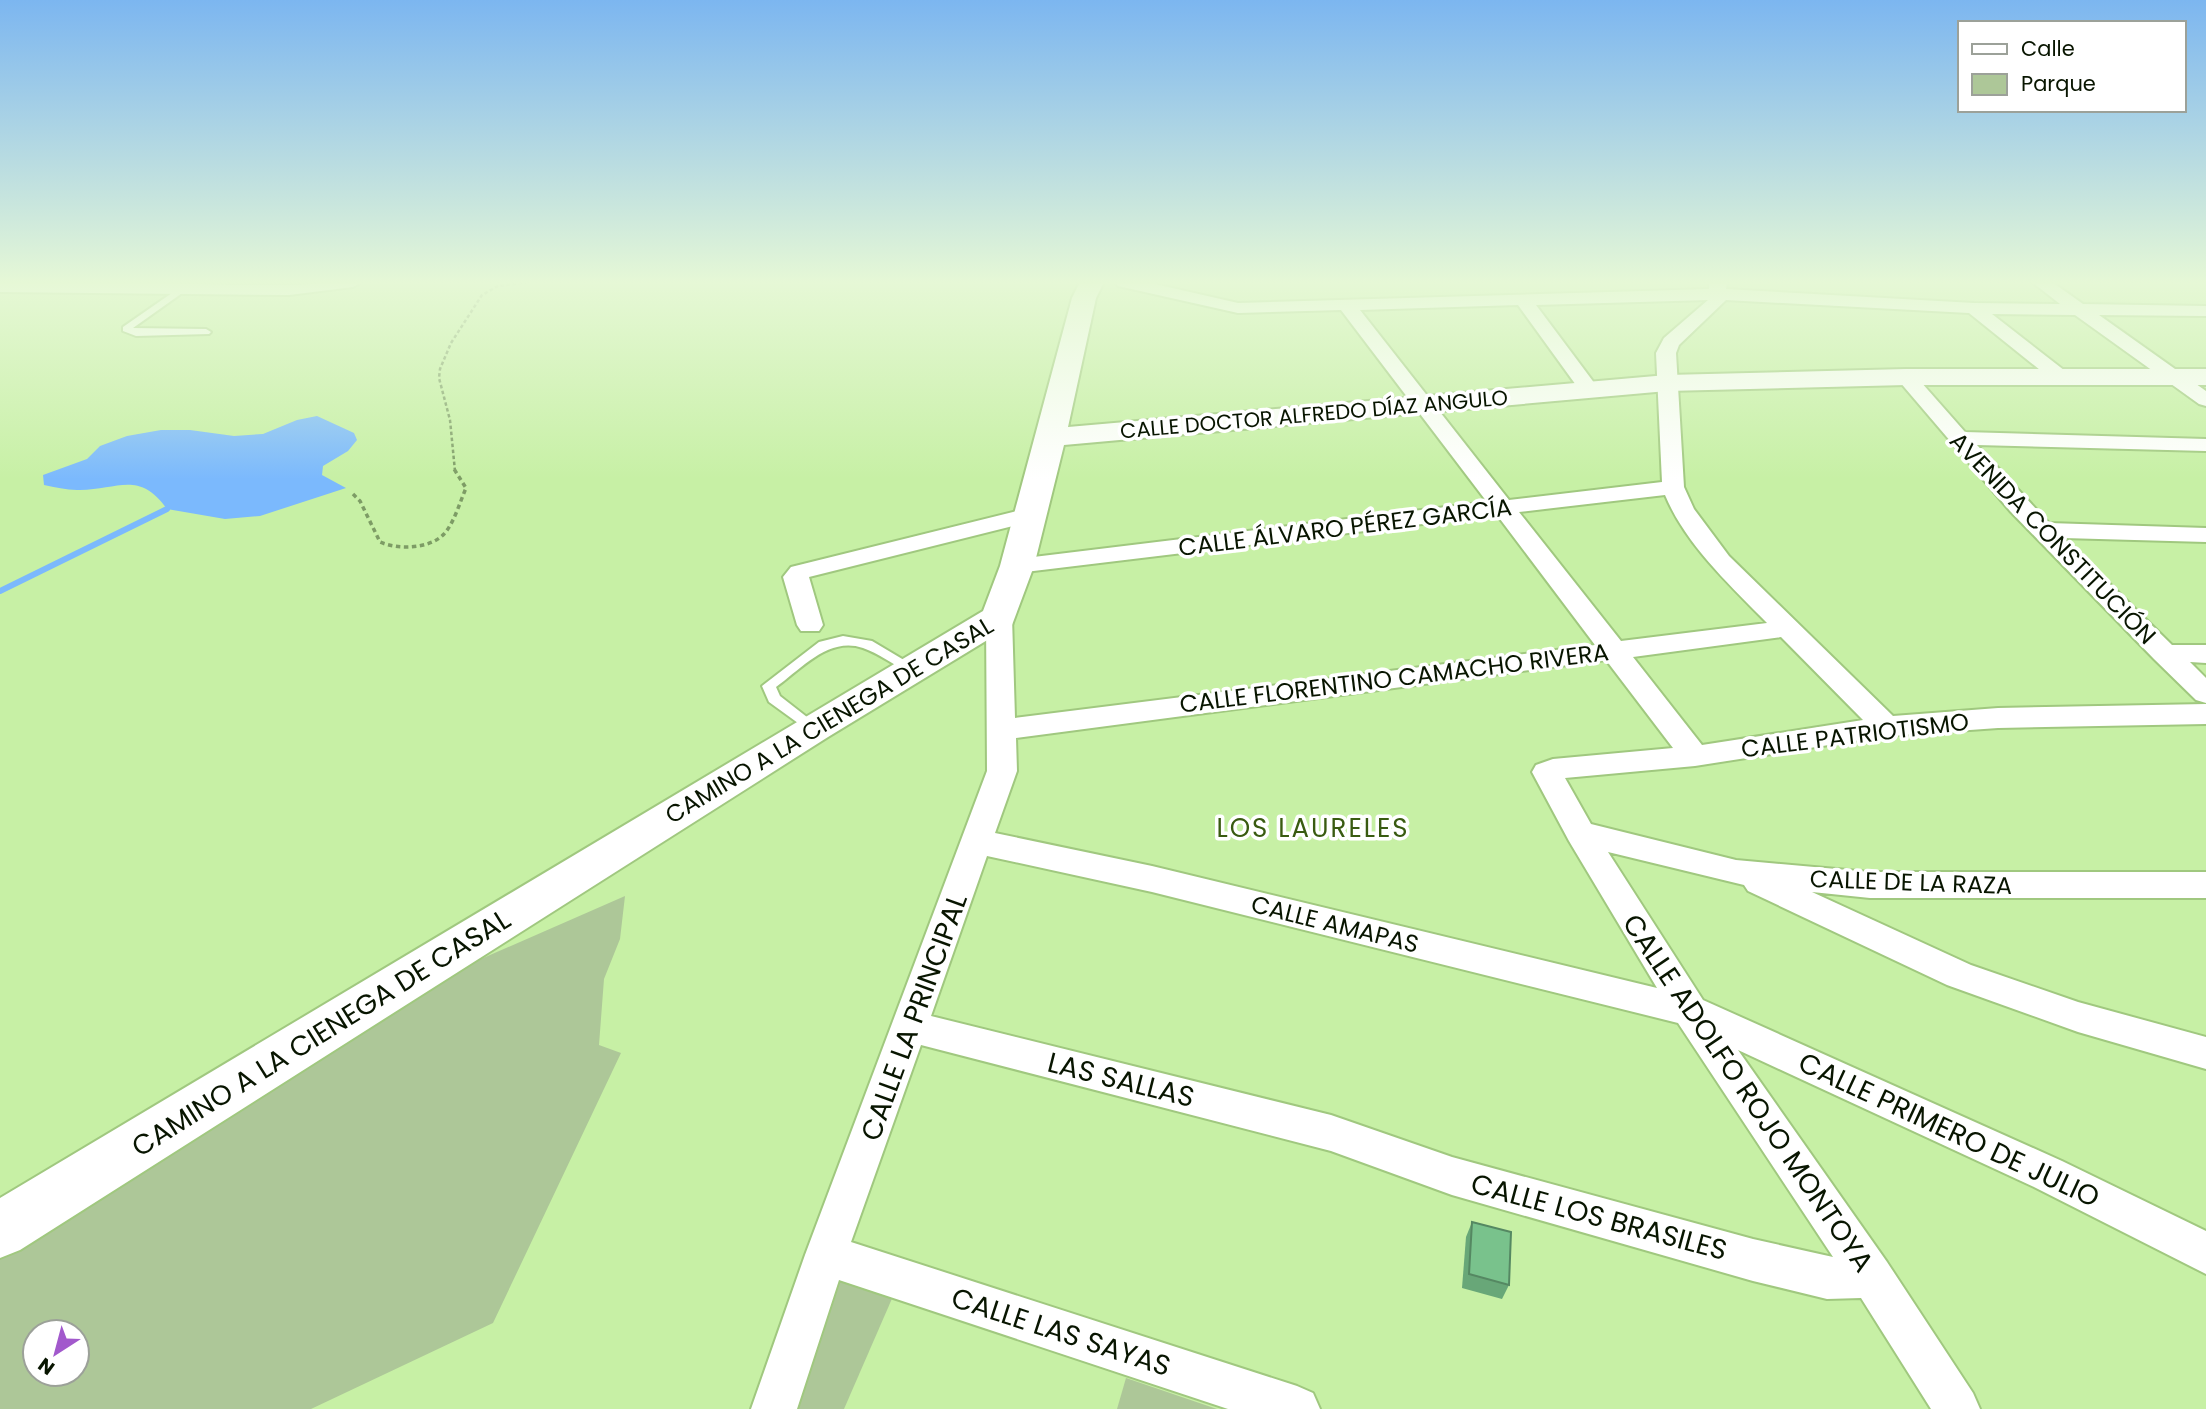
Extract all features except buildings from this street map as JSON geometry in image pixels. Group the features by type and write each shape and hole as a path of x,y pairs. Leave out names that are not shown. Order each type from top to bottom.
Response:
{"street":[{"name":"CAMINO A LA CIENEGA DE CASAL","path":"0,1230 814,728 999,617 1017,566 1072,348"},
{"path":"1380,348 1695,756"},
{"path":"1558,348 1587,388"},
{"path":"1668,348 1666,353 1673,487 1683,510 1709,548 1886,726"},
{"path":"2023,348 2062,379"},
{"path":"2133,348 2206,400"},
{"name":"CALLE DOCTOR ALFREDO DÍAZ ANGULO","path":"1051,437 1667,383 1906,377 2206,377"},
{"name":"AVENIDA CONSTITUCIÓN","path":"1906,377 1956,438 2042,530 2206,694"},
{"path":"1956,438 2206,445"},
{"name":"CALLE ÁLVARO PÉREZ GARCÍA","path":"1017,566 1673,487"},
{"path":"810,625 794,577 800,572 1029,515"},
{"path":"2042,530 2206,535"},
{"name":"CALLE LA PRINCIPAL","path":"775,1409 826,1255 979,842 1004,764 1000,730 999,617"},
{"name":"CALLE FLORENTINO CAMACHO RIVERA","path":"1000,730 1788,628"},
{"path":"2163,653 2206,654"},
{"name":"CALLE PATRIOTISMO","path":"1547,772 1553,769 1695,756 1886,726 1998,718 2206,714"},
{"name":"CALLE ADOLFO ROJO MONTOYA","path":"1547,772 1580,833 1690,1011 1872,1278 1957,1409"},
{"name":"CALLE DE LA RAZA","path":"1580,833 1736,872 1870,885 2206,885"},
{"name":"CALLE AMAPAS","path":"979,842 1152,879 1690,1011"},
{"path":"1736,872 1959,975 2078,1017 2206,1053"},
{"name":"CALLE PRIMERO DE JULIO","path":"1690,1011 2048,1174 2206,1253"},
{"name":"LAS SALLAS","path":"911,1027 1331,1133"},
{"name":"CALLE LOS BRASILES","path":"1331,1133 1452,1176 1754,1260 1827,1278 1872,1278"},
{"name":"CALLE LAS SAYAS","path":"826,1255 1297,1409"}],"lane":[{"path":"814,728 774,699 769,686 824,645 855,640 912,670"}],"path":[{"path":"353,494 360,501 376,536 390,547 423,545 445,534 466,488 452,467 450,420 439,378 449,348"}],"green space":[{"path":"625,896 620,939 604,979 599,1045 621,1053 493,1323 311,1409 0,1409 0,1244 442,976"},
{"path":"831,1274 894,1294 844,1409 775,1409"},
{"path":"1126,1378 1217,1409 1117,1409"}],"water":[{"path":"317,416 354,433 357,440 348,451 323,466 322,475 346,488 260,516 225,519 167,509 146,489 136,486 77,490 44,485 43,475 87,459 100,446 127,436 161,430 190,430 234,436 263,434 297,420"}],"waterway":[{"path":"0,591 167,509"}],"district":[{"name":"LOS LAURELES","path":"1313,828"}]}
